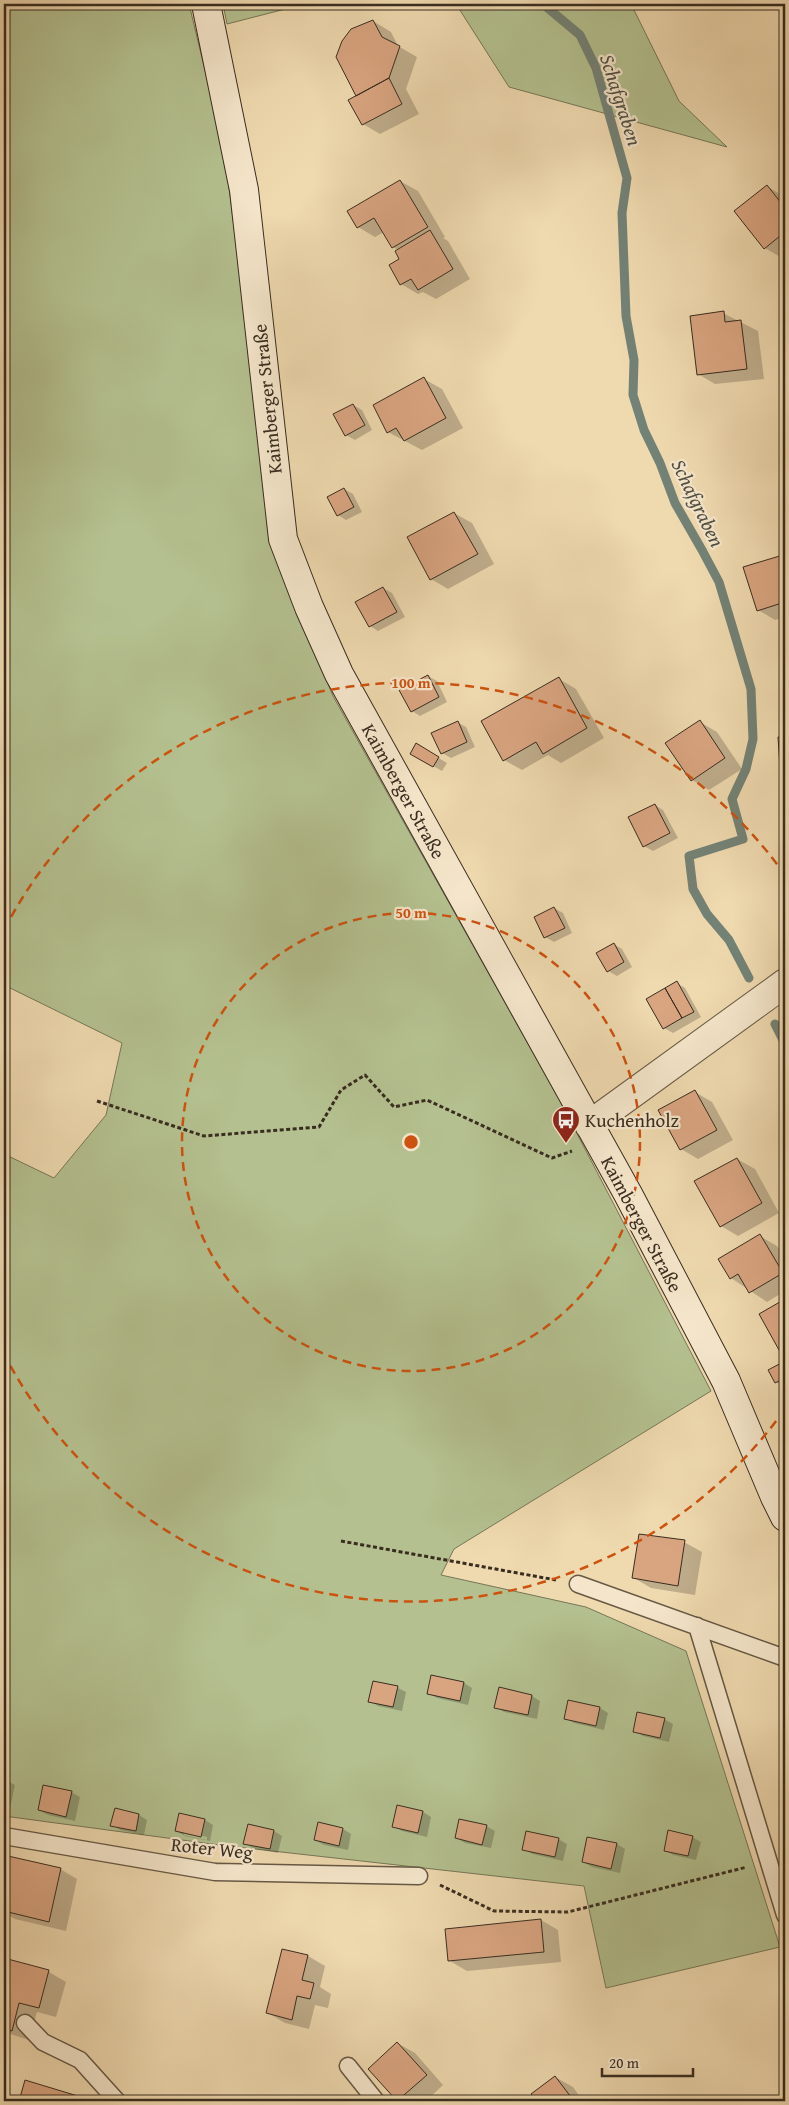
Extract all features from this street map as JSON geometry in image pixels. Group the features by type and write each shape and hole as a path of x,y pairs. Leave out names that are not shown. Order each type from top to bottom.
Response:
{"main road":[{"name":"Kaimberger Straße","path":"206,4 244,190 283,539 309,607 339,674 594,1134 726,1381 785,1517"},
{"path":"594,1134 785,983"}],"lane":[{"path":"578,1584 785,1658"},
{"path":"696,1626 785,1915"},
{"name":"Roter Weg","path":"4,1836 215,1872 419,1876"},
{"path":"25,2023 43,2042 80,2060 117,2101"},
{"path":"348,2066 376,2101"}],"path":[{"path":"98,1101 204,1136 319,1127 341,1090 365,1075 394,1107 427,1100 552,1158 594,1134"},
{"path":"340,1541 578,1584"},
{"path":"419,1876 494,1911 568,1912 769,1861"}],"green space":[{"path":"4,4 189,4 224,149 277,561 333,696 559,1099 711,1391 454,1549 441,1575 586,1607 686,1651 780,1947 606,1988 584,1886 219,1845 4,1816 4,1154 54,1178 106,1115 122,1043 4,985"},
{"path":"223,4 305,4 227,24"},
{"path":"456,4 631,4 679,101 727,147 509,87"}],"building":[{"path":"373,20 382,37 400,46 389,78 356,96 336,57 342,41 351,29"},
{"path":"389,78 402,104 362,125 348,100"},
{"path":"400,180 428,227 392,248 374,218 357,228 347,211"},
{"path":"767,185 785,208 785,232 764,249 734,211"},
{"path":"430,230 453,269 418,290 411,279 400,285 389,265 399,259 395,251"},
{"path":"724,311 725,322 741,320 747,369 697,375 690,316"},
{"path":"424,377 446,418 404,441 396,428 387,433 373,405"},
{"path":"353,404 365,425 345,436 333,414"},
{"path":"344,488 354,507 337,516 327,497"},
{"path":"454,512 478,554 430,580 407,537"},
{"path":"783,555 785,564 785,602 757,611 743,567"},
{"path":"383,587 397,612 369,627 355,602"},
{"path":"428,675 439,697 411,712 399,690"},
{"path":"559,677 587,728 543,754 536,742 503,761 481,721"},
{"path":"700,720 725,758 691,781 665,743"},
{"path":"458,721 467,742 441,754 431,733"},
{"path":"785,736 785,782 781,782 778,737"},
{"path":"416,743 439,757 433,767 410,754"},
{"path":"655,804 670,833 643,847 628,817"},
{"path":"554,907 565,928 544,938 534,917"},
{"path":"614,943 624,962 607,972 596,953"},
{"path":"677,981 694,1012 682,1018 665,988"},
{"path":"665,988 682,1018 663,1029 646,999"},
{"path":"695,1090 717,1130 680,1150 658,1110"},
{"path":"737,1158 762,1203 720,1227 694,1181"},
{"path":"760,1234 783,1273 749,1293 738,1274 730,1279 718,1259"},
{"path":"785,1299 785,1359 784,1359 759,1314"},
{"path":"785,1361 785,1378 775,1383 768,1370"},
{"path":"639,1534 685,1540 678,1586 632,1578"},
{"path":"431,1675 464,1682 460,1701 427,1694"},
{"path":"373,1681 398,1686 393,1707 368,1702"},
{"path":"499,1687 532,1695 528,1715 494,1708"},
{"path":"568,1700 600,1707 596,1726 564,1719"},
{"path":"637,1712 665,1718 660,1738 633,1732"},
{"path":"43,1785 72,1791 66,1817 38,1810"},
{"path":"397,1805 423,1811 418,1833 392,1827"},
{"path":"115,1808 139,1814 136,1831 110,1826"},
{"path":"179,1813 205,1819 201,1837 175,1831"},
{"path":"459,1819 487,1825 482,1845 455,1838"},
{"path":"318,1822 343,1828 339,1846 314,1840"},
{"path":"248,1824 274,1830 270,1849 243,1844"},
{"path":"668,1830 693,1836 688,1856 664,1851"},
{"path":"526,1831 559,1838 555,1857 522,1850"},
{"path":"587,1837 617,1843 611,1869 582,1862"},
{"path":"8,1856 61,1868 49,1922 4,1911 4,1876"},
{"path":"541,1919 544,1952 448,1961 445,1929"},
{"path":"282,1949 308,1955 302,1980 314,1983 310,1999 297,1996 292,2020 266,2013"},
{"path":"4,1958 49,1970 39,2008 19,2003 12,2031 4,2028"},
{"path":"397,2042 427,2075 397,2101 368,2069"},
{"path":"555,2076 574,2101 537,2101 531,2094"},
{"path":"25,2080 81,2097 79,2101 19,2101"}],"waterway":[{"name":"Schafgraben","path":"543,4 580,35 596,68 627,178 622,213 626,316 634,360 633,395 644,430 660,463 675,503 719,582 751,689 753,739 746,769 732,799 743,839 689,856 693,889 707,914 729,940 749,978"},
{"name":"Schafgraben","path":"775,1024 785,1044"}],"place":[{"name":"Kuchenholz","path":"566,1144"}]}
